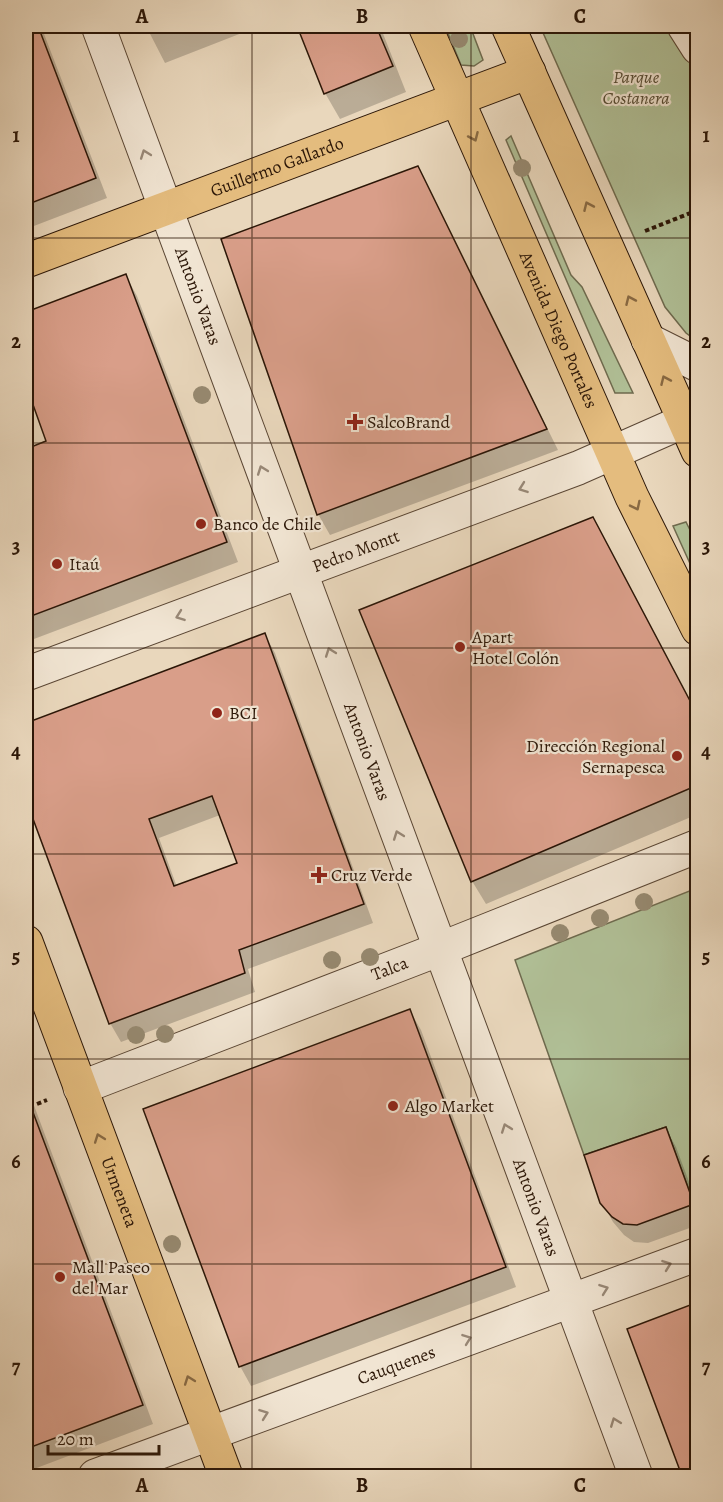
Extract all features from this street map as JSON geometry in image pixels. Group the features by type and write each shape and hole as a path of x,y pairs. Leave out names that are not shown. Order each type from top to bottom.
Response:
{"main road":[{"name":"Avenida Diego Portales","path":"425,26 612,453 698,629"},
{"path":"508,26 648,340 690,418 698,451"},
{"name":"Guillermo Gallardo","path":"26,261 529,72"},
{"name":"Urmeneta","path":"26,942 226,1476"}],"street":[{"name":"Antonio Varas","path":"98,26 636,1476"},
{"path":"684,26 698,48"},
{"path":"648,340 698,365"},
{"name":"Pedro Montt","path":"26,674 612,453 690,418"},
{"name":"Talca","path":"80,1088 440,949 698,846"},
{"name":"Cauquenes","path":"95,1476 698,1254"}],"path":[{"path":"645,231 698,210"},
{"path":"36,1104 47,1100"}],"green space":[{"path":"445,26 470,26 483,60 474,66 461,65"},
{"name":"Parque Costanera","path":"540,26 697,26 697,341 686,333 665,307"},
{"path":"511,136 571,275 582,287 633,393 615,393 506,140"},
{"path":"686,522 697,544 697,579 673,526"},
{"path":"697,888 697,1203 694,1204 666,1127 584,1155 515,960"}],"building":[{"path":"26,26 38,26 96,178 26,205"},
{"path":"297,26 376,26 393,66 324,94"},
{"path":"418,166 547,429 317,515 221,239"},
{"path":"126,274 227,542 26,618 26,449 46,441 26,385 26,312"},
{"path":"593,517 698,716 698,785 471,882 359,610"},
{"path":"265,633 364,904 239,950 245,973 109,1024 26,800 26,723","holes":["212,796 237,863 174,886 149,819"]},
{"path":"410,1009 506,1267 239,1367 143,1109"},
{"name":"Mall Paseo del Mar","path":"26,1099 28,1099 143,1405 26,1449"},
{"path":"666,1127 694,1204 637,1225 623,1224 612,1217 600,1203 584,1155"},
{"path":"698,1302 698,1476 682,1476 627,1329"}],"place":[{"name":"SalcoBrand","path":"355,422"},
{"name":"Banco de Chile","path":"201,524"},
{"name":"Itaú","path":"57,564"},
{"name":"Apart Hotel Colón","path":"460,647"},
{"name":"BCI","path":"217,713"},
{"name":"Dirección Regional Sernapesca","path":"677,756"},
{"name":"Cruz Verde","path":"319,875"},
{"name":"Algo Market","path":"393,1106"},
{"name":"Mall Paseo del Mar","path":"60,1277"}]}
